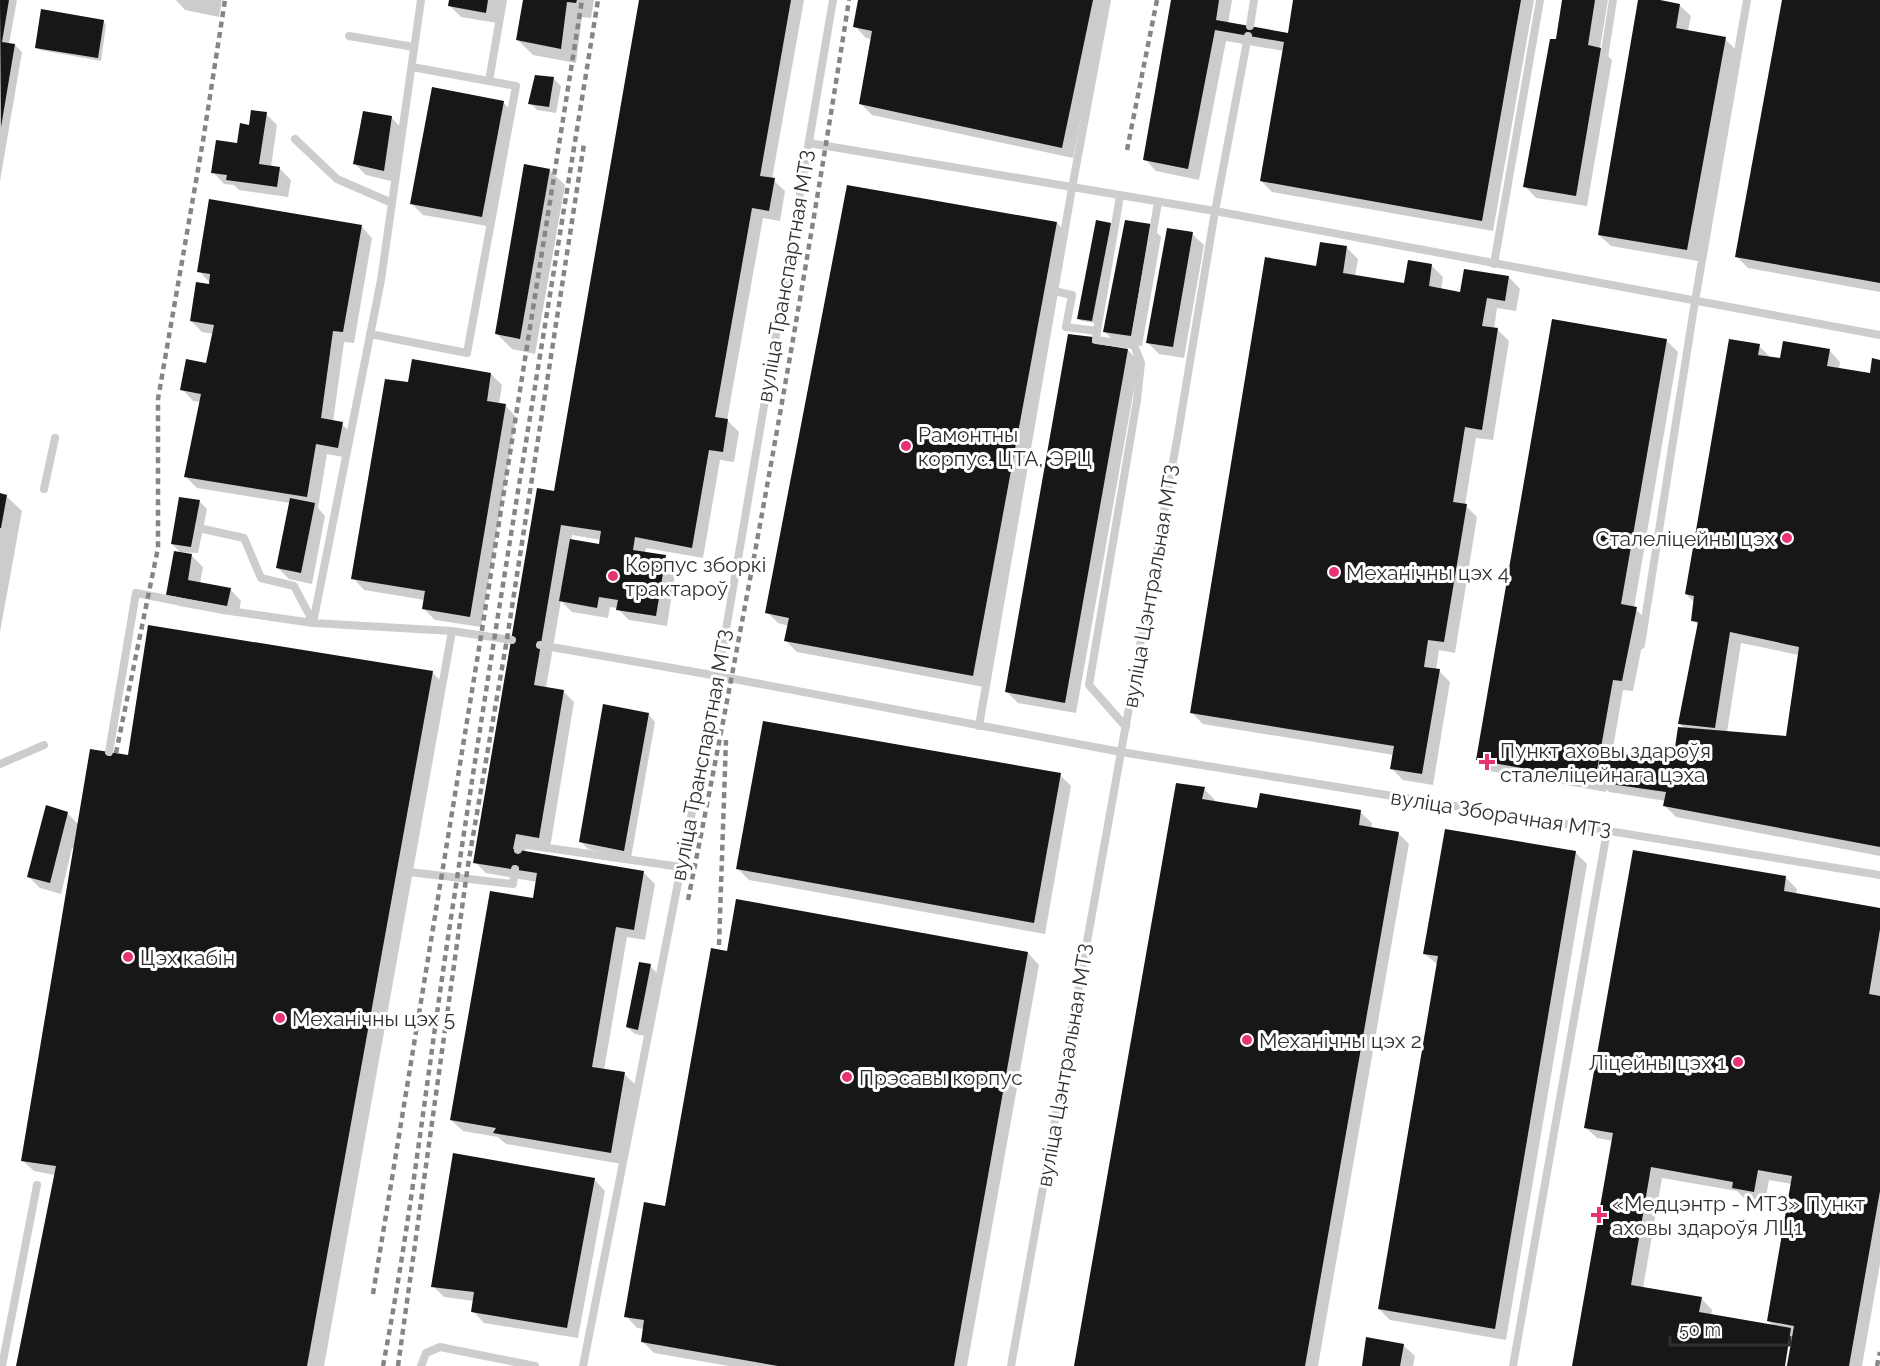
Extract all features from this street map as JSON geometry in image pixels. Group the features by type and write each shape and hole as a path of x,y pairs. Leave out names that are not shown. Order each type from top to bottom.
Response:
{"lane":[{"path":"313,623 381,280 421,0"},
{"path":"489,81 503,0"},
{"name":"вуліца Транспартная МТЗ","path":"583,1366 718,676 833,0"},
{"path":"979,726 1072,188 1107,0"},
{"path":"1250,26 1254,0"},
{"path":"1494,264 1540,0"},
{"path":"1587,168 1613,0"},
{"path":"1641,645 1695,301 1748,0"},
{"path":"349,36 414,47"},
{"name":"вуліца Цэнтральная МТЗ","path":"1011,1366 1248,36"},
{"path":"370,334 466,353 516,86 412,67"},
{"path":"295,139 337,179 392,202"},
{"path":"809,143 1215,212 1880,335"},
{"path":"1120,196 1096,340 1134,345"},
{"path":"1126,727 1089,685 1137,400 1142,363 1134,345 1158,202"},
{"path":"1054,291 1072,295 1066,327 1096,331"},
{"path":"44,489 55,438"},
{"path":"203,529 244,538 261,578 294,586 313,623"},
{"path":"109,752 136,593 223,610 313,623 452,631 512,640"},
{"path":"321,1366 452,631"},
{"name":"вуліца Зборачная МТЗ","path":"540,645 1121,752 1880,875"},
{"path":"0,764 44,745"},
{"path":"1513,1366 1607,831"},
{"path":"518,849 519,844 681,867"},
{"path":"409,872 513,884 515,869"},
{"path":"2,1366 37,1185"},
{"path":"421,1366 426,1353 440,1347 535,1366"}],"building":[{"path":"0,0 9,0 2,42 15,44 1,127"},
{"path":"449,0 488,0 486,13 448,6"},
{"path":"523,0 577,0 576,3 567,2 561,49 516,40"},
{"name":"Корпус зборкі трактароў","path":"639,0 791,0 760,176 775,178 769,211 752,208 715,417 728,419 723,452 709,450 692,548 635,537 633,550 666,555 656,616 616,610 618,600 599,597 597,608 559,601 570,539 599,544 601,531 561,525 534,685 564,690 539,838 516,834 513,849 644,871 634,930 616,927 592,1067 625,1072 611,1153 493,1133 496,1128 450,1120 490,891 533,898 537,873 473,863 537,488 554,491"},
{"path":"858,0 1093,0 1062,148 859,104 872,31 853,27"},
{"path":"1171,0 1219,0 1216,20 1288,33 1293,0 1521,0 1482,221 1260,181 1284,42 1215,30 1188,169 1143,160"},
{"path":"1562,0 1595,0 1588,45 1601,48 1576,196 1523,187 1550,39 1556,39"},
{"path":"1638,0 1660,0 1680,4 1676,28 1726,37 1687,250 1598,235"},
{"path":"1782,0 1880,0 1880,283 1735,257"},
{"path":"41,9 104,20 98,58 35,48"},
{"path":"535,75 554,77 549,107 528,104"},
{"path":"432,87 504,101 482,217 410,204"},
{"path":"251,110 267,112 259,164 280,167 277,187 226,180 227,175 211,173 216,140 237,143 240,123 249,125"},
{"path":"363,111 392,116 384,171 353,164"},
{"path":"524,164 550,169 520,339 495,334"},
{"name":"Рамонтны корпус. ЦТА, ЭРЦ","path":"847,185 1057,222 973,676 784,641 789,618 765,613"},
{"path":"209,199 362,225 343,332 333,331 321,418 343,422 338,448 316,444 307,497 184,477 201,394 180,390 186,359 206,363 214,325 190,321 196,282 209,284 210,274 197,272"},
{"path":"1096,220 1111,223 1092,321 1077,319"},
{"path":"1125,220 1151,224 1131,336 1103,332"},
{"path":"1167,228 1193,232 1173,347 1146,343"},
{"name":"Механічны цэх 4","path":"1320,242 1347,246 1343,273 1404,283 1408,260 1432,264 1429,286 1460,292 1464,269 1509,276 1505,301 1487,298 1482,326 1498,328 1482,430 1465,427 1453,502 1467,504 1444,642 1428,640 1424,667 1440,669 1422,774 1390,769 1394,746 1190,713 1265,257 1316,266"},
{"path":"1552,319 1667,339 1621,604 1637,607 1622,681 1613,680 1595,781 1476,760"},
{"path":"1068,334 1093,337 1092,343 1128,349 1065,703 1005,692"},
{"name":"Сталеліцейны цэх","path":"1729,339 1760,344 1758,355 1780,358 1783,341 1830,349 1827,366 1870,373 1872,358 1880,360 1880,847 1663,806 1666,792 1596,782 1601,751 1673,761 1678,727 1786,736 1799,647 1730,632 1715,728 1678,724 1698,622 1691,621 1694,596 1685,594"},
{"path":"412,359 491,373 487,401 506,404 470,617 422,609 425,591 351,579 385,379 408,382"},
{"path":"0,493 7,495 1,528 0,528"},
{"path":"179,497 200,500 191,547 171,544"},
{"path":"290,498 315,503 301,573 276,568"},
{"path":"174,551 192,554 188,580 231,588 227,606 166,595"},
{"path":"148,625 433,671 307,1366 16,1366 56,1166 21,1161 90,749 128,755"},
{"path":"603,704 649,713 624,851 579,842"},
{"path":"763,721 1061,773 1034,923 736,869"},
{"name":"Механічны цэх 2","path":"1176,783 1205,787 1202,799 1257,808 1260,793 1361,810 1359,825 1399,832 1305,1366 1074,1366"},
{"path":"46,805 68,812 50,883 27,877"},
{"path":"1445,829 1576,851 1495,1329 1378,1309 1438,956 1423,954"},
{"name":"Ліцейны цэх 1","path":"1633,850 1786,876 1784,891 1880,908 1880,929 1869,994 1880,996 1880,1191 1849,1366 1787,1366 1794,1326 1767,1321 1792,1176 1758,1170 1754,1192 1732,1188 1733,1182 1651,1167 1631,1285 1702,1297 1699,1312 1791,1328 1785,1366 1572,1366 1613,1133 1584,1128"},
{"name":"Прэсавы корпус","path":"736,899 1028,952 954,1366 778,1366 641,1342 644,1320 624,1317 644,1202 665,1206 711,948 727,951"},
{"path":"639,962 651,964 638,1030 626,1027"},
{"path":"453,1153 595,1178 567,1328 471,1312 474,1292 431,1287"},
{"path":"1366,1337 1404,1344 1400,1366 1362,1366"}],"railway":[{"path":"116,753 158,548 158,399 225,0"},
{"path":"373,1294 582,0"},
{"path":"383,1366 394,1307 490,669 598,0"},
{"path":"688,900 773,451 849,0"},
{"path":"1127,150 1157,0"},
{"path":"398,1366 468,865 507,639 584,144"},
{"path":"719,945 726,740"},
{"path":"1877,1366 1880,1352"}],"place":[{"name":"Рамонтны корпус. ЦТА, ЭРЦ","path":"906,446"},
{"name":"Сталеліцейны цэх","path":"1787,538"},
{"name":"Механічны цэх 4","path":"1334,572"},
{"name":"Корпус зборкі трактароў","path":"613,576"},
{"name":"Пункт аховы здароўя сталеліцейнага цэха","path":"1487,762"},
{"name":"Цэх кабін","path":"128,957"},
{"name":"Механічны цэх 5","path":"280,1018"},
{"name":"Механічны цэх 2","path":"1247,1040"},
{"name":"Ліцейны цэх 1","path":"1738,1062"},
{"name":"Прэсавы корпус","path":"847,1077"},
{"name":"«Медцэнтр - МТЗ» Пункт аховы здароўя ЛЦ1","path":"1599,1215"}]}
